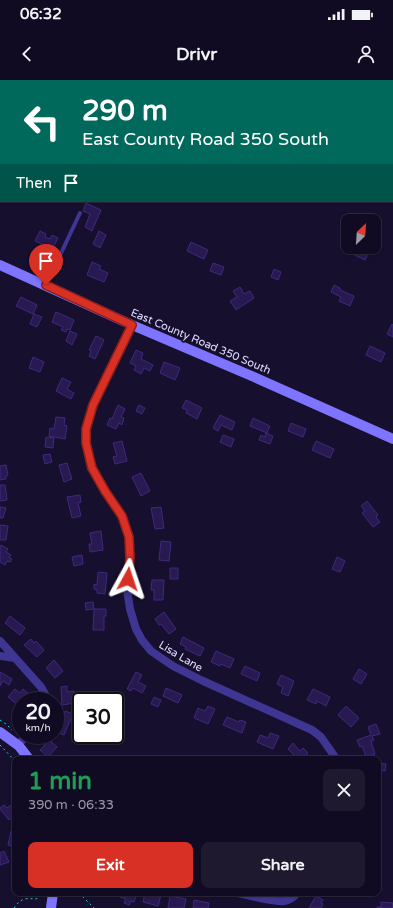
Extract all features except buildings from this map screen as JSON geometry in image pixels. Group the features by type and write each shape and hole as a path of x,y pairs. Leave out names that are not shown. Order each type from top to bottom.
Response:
{"street":[{"name":"East County Road 350 South","path":"0,265 132,325 393,439"},
{"name":"Lisa Lane","path":"132,325 93,405 86,429 86,443 92,468 122,516 129,537 130,558 127,590 130,609 136,629 142,640 151,651 173,666 312,730 321,737 334,756"},
{"path":"0,642 44,692"},
{"path":"0,656 15,658"},
{"path":"0,732 17,745 26,756"},
{"path":"51,908 53,896"},
{"path":"251,896 278,902 285,901 294,896"}],"lane":[{"path":"46,285 80,213"}],"path":[{"path":"0,720 12,731"},
{"path":"0,745 12,758"},
{"path":"14,908 24,899 36,900 41,896"},
{"path":"82,896 94,908"}],"route":[{"path":"46,285 132,325 93,405 86,429 86,443 92,468 122,516 129,537 130,558 128,579"}]}
